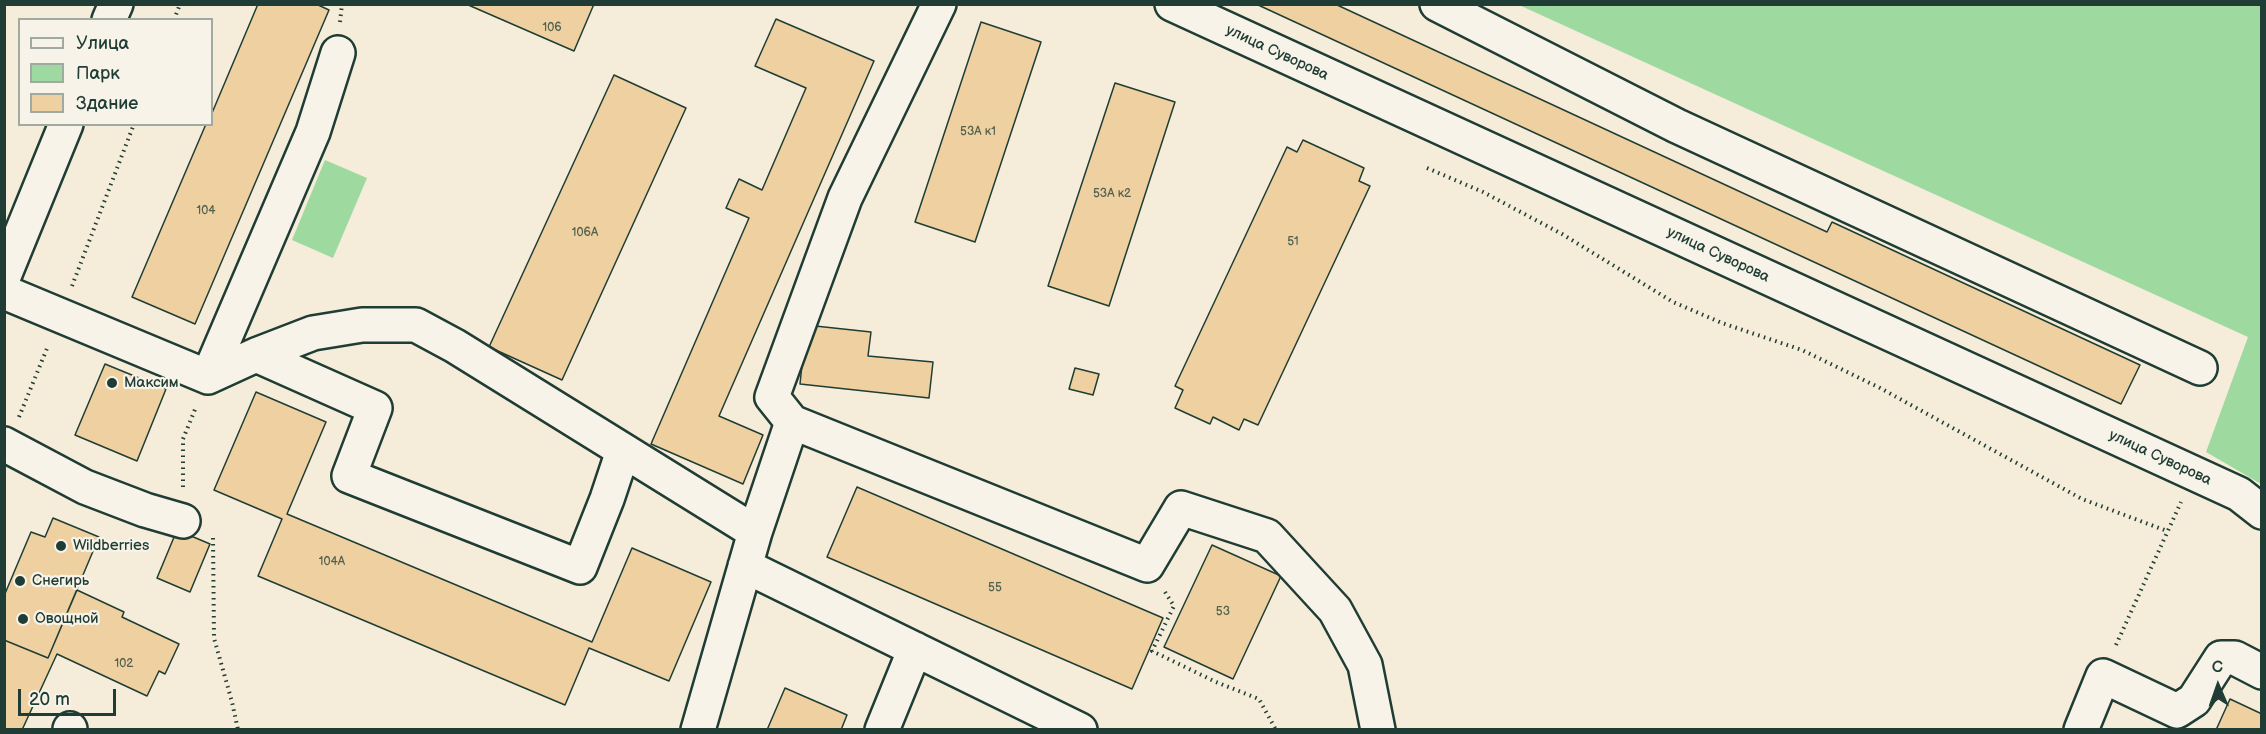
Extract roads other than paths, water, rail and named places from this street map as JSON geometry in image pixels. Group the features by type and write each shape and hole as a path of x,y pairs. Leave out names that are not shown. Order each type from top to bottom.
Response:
{"street":[{"path":"110,18 116,4"},
{"path":"939,4 845,198 772,397 792,422 1147,565 1181,508 1267,536 1335,610 1365,665 1378,729"},
{"name":"улица Суворова","path":"1172,4 2194,473 2239,494 2262,512"},
{"path":"1437,4 1677,126 2200,368"},
{"path":"208,377 314,132 338,53"},
{"path":"4,276 65,126"},
{"path":"4,292 208,377 313,333 362,325 416,325 454,346 754,532"},
{"path":"256,355 375,408 348,477 580,567 607,500 623,451"},
{"path":"698,729 754,532 792,422"},
{"path":"4,444 85,487 144,510 183,521"},
{"path":"745,566 1080,729"},
{"path":"882,729 915,649"},
{"path":"2081,729 2103,676 2177,711 2194,700 2220,658 2235,658 2262,672"}],"place":[{"name":"Максим","path":"112,383"},
{"name":"Wildberries","path":"61,546"},
{"name":"Снегирь","path":"20,581"},
{"name":"Овощной","path":"23,619"}]}
